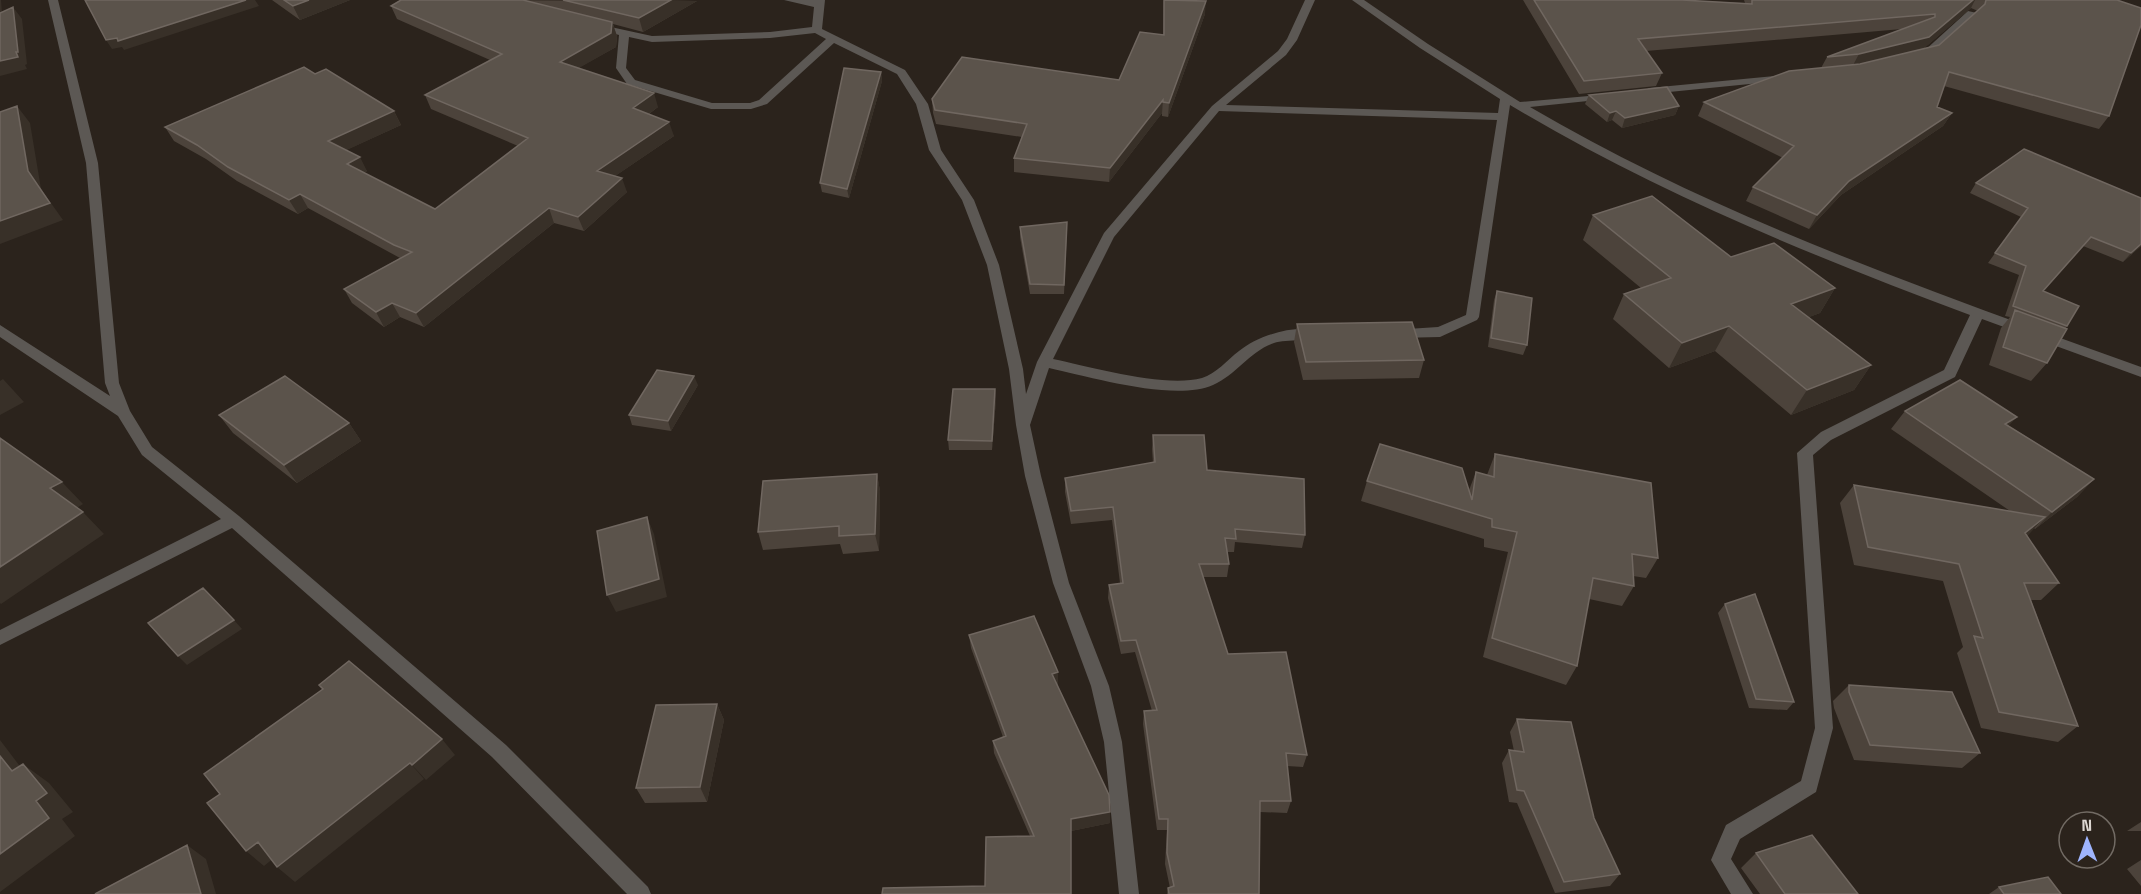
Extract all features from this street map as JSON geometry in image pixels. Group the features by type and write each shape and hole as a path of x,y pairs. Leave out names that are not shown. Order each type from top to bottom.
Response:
{"street":[{"path":"52,0 92,162 112,383 123,412 147,451 233,520 499,751 641,894"},
{"path":"789,0 820,2 818,30"},
{"path":"1023,425 1044,362 1108,236 1216,108 1282,53 1292,40 1310,0"},
{"path":"1357,0 1506,98 1636,169 1710,203 1977,314 2141,372"},
{"path":"1906,59 1927,54 1972,13"},
{"path":"590,26 652,39 770,35 818,30 902,72 922,104 934,150 968,200 993,265 1016,369 1023,425 1033,476 1061,583 1100,686 1113,742 1129,894"},
{"path":"624,34 621,68 631,82 711,106 736,108 763,102 832,39"},
{"path":"1638,93 1792,77"},
{"path":"1519,105 1614,95"},
{"path":"1384,333 1440,332 1472,316 1506,98"},
{"path":"1216,108 1503,117"},
{"path":"1743,894 1721,860 1733,832 1809,786 1824,728 1805,453 1826,436 1950,373 1977,314"},
{"path":"0,330 123,412"},
{"path":"1044,362 1163,385 1206,382 1234,366 1254,347 1284,335 1329,334"},
{"path":"0,638 233,520"}],"building":[{"path":"85,0 246,0 118,41 117,38 106,40"},
{"path":"284,0 309,0 293,6"},
{"path":"401,0 523,0 612,22 611,33 560,62 654,93 633,108 669,122 597,171 622,178 578,217 549,208 416,313 392,303 376,312 344,289 412,252 394,245 300,194 289,200 228,167 197,145 165,127 304,67 315,74 326,69 394,111 328,141 360,157 347,164 435,209 528,138 425,95 502,54 391,6"},
{"path":"563,0 671,0 639,18"},
{"path":"1164,0 1206,1 1169,103 1163,100 1110,168 1014,158 1027,124 935,110 932,99 962,57 1119,80 1140,32 1164,35"},
{"path":"1534,0 1682,0 1752,4 1752,0 1973,0 1929,37 1859,54 1827,57 1935,17 1935,14 1638,39 1662,73 1584,81"},
{"path":"1986,0 2117,0 2141,8 2141,25 2109,116 1949,72 1937,107 1952,113 1849,181 1817,215 1753,187 1794,146 1704,102 1789,71 1860,64 1939,45 1985,4"},
{"path":"13,7 18,57 0,61 0,13"},
{"path":"844,68 881,72 847,189 820,183"},
{"path":"1667,87 1679,106 1625,118 1616,111 1610,113 1589,95"},
{"path":"17,106 28,171 50,203 0,221 0,112"},
{"path":"2024,149 2141,198 2141,244 2131,253 2091,237 2043,291 2079,306 2067,326 2013,306 2026,266 1995,253 2028,208 1976,183"},
{"path":"1652,196 1731,257 1774,243 1835,288 1791,304 1871,365 1807,390 1729,326 1682,343 1624,294 1671,278 1593,215"},
{"path":"1067,222 1064,285 1030,284 1020,227"},
{"path":"1497,291 1532,298 1527,345 1491,338"},
{"path":"2015,310 2067,329 2047,363 2003,347"},
{"path":"1412,322 1424,360 1306,362 1297,324"},
{"path":"657,370 694,376 668,421 629,415"},
{"path":"285,376 349,423 284,465 219,415"},
{"path":"1960,380 2017,417 2005,424 2094,479 2052,512 1905,411"},
{"path":"953,389 995,389 992,441 948,440"},
{"path":"1153,435 1204,435 1207,470 1304,479 1305,535 1235,529 1236,539 1225,538 1229,564 1199,564 1228,654 1286,652 1307,755 1286,753 1291,801 1260,801 1259,894 1169,894 1168,888 1174,886 1167,853 1168,819 1159,819 1144,711 1157,710 1136,640 1121,641 1109,585 1123,583 1113,507 1071,511 1065,478 1155,462"},
{"path":"0,438 62,482 50,488 83,512 0,567"},
{"path":"1380,444 1462,468 1472,500 1476,472 1494,477 1495,454 1651,483 1658,558 1632,554 1634,586 1593,578 1577,666 1492,638 1517,532 1492,527 1492,519 1367,481"},
{"path":"877,474 875,534 839,536 839,526 758,532 763,481"},
{"path":"1854,485 2045,517 2025,533 2059,583 2024,583 2078,726 1999,712 1974,636 1983,638 1959,564 1868,547"},
{"path":"647,517 659,579 607,595 597,531"},
{"path":"203,588 234,620 178,656 148,623"},
{"path":"1755,594 1794,702 1756,699 1725,604"},
{"path":"1034,616 1058,672 1052,674 1109,795 1110,812 1071,819 1071,894 882,894 883,888 985,886 986,837 1034,836 993,741 1006,736 969,635"},
{"path":"349,661 442,739 412,765 410,763 277,867 258,842 246,851 207,803 220,794 204,774 323,689 319,685"},
{"path":"1849,685 1952,692 1980,753 1870,745 1849,692"},
{"path":"717,704 700,787 636,788 656,705"},
{"path":"1517,719 1571,722 1594,818 1620,874 1564,882 1524,791 1517,790 1509,750 1524,752"},
{"path":"0,756 12,771 23,764 47,793 36,801 49,818 0,854"},
{"path":"1812,835 1858,894 1785,894 1756,853"},
{"path":"187,845 201,894 95,894"},
{"path":"2048,877 2061,894 2004,894 1999,887"}]}
